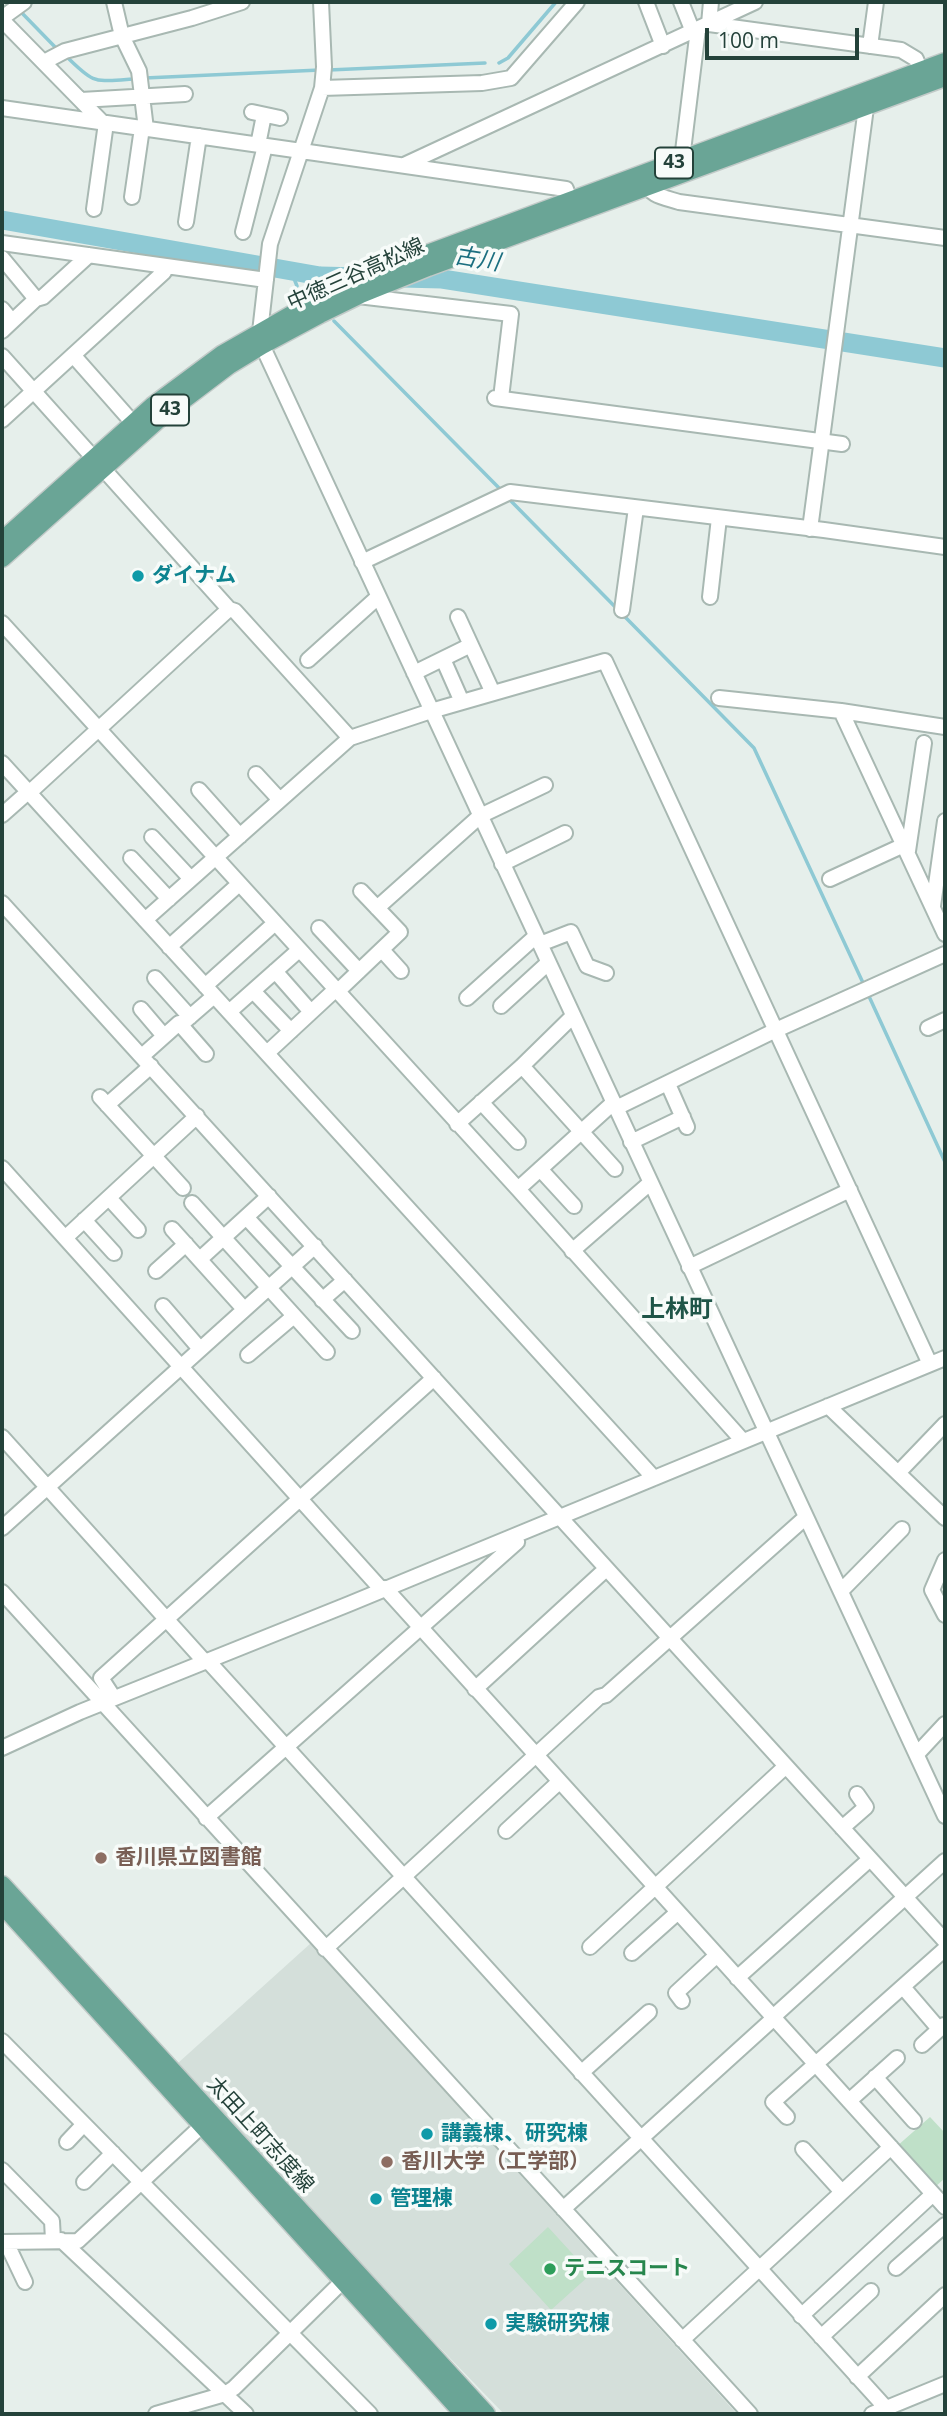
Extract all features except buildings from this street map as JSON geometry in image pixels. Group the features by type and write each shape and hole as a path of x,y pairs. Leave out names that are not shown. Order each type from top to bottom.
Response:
{"main road":[{"name":"中徳三谷高松線","path":"2,558 98,464 133,423 195,374 261,338 339,290 402,263 573,207 867,99 924,77 945,62"},
{"name":"中徳三谷高松線","path":"924,77 945,77"},
{"name":"中徳三谷高松線","path":"644,181 686,159 867,99"},
{"name":"中徳三谷高松線","path":"2,541 261,338 573,207"},
{"name":"太田上町志度線","path":"2,1885 207,2121"},
{"name":"太田上町志度線","path":"2,1904 207,2121 348,2276 464,2414"},
{"name":"太田上町志度線","path":"348,2276 486,2414"}],"street":[{"path":"24,2 2,19 104,123"},
{"path":"114,2 122,36 139,71 143,97 144,128 132,197"},
{"path":"44,62 65,51 242,2"},
{"path":"321,2 324,67 322,88 270,244 261,338 378,597 945,1815"},
{"path":"322,88 482,83 511,78 577,2"},
{"path":"646,2 663,46"},
{"path":"681,2 700,29 901,50 916,59 924,77"},
{"path":"686,159 683,151 700,29 711,2"},
{"path":"403,165 755,2"},
{"path":"870,46 876,2"},
{"path":"81,100 185,94"},
{"path":"816,530 833,355 867,99"},
{"path":"2,108 566,189 573,207"},
{"path":"243,232 262,145 258,113 280,118"},
{"path":"94,209 104,123"},
{"path":"186,222 199,136"},
{"path":"644,181 654,195 679,202 945,238"},
{"path":"2,243 266,277"},
{"path":"2,309 7,326 89,255"},
{"path":"2,258 36,299"},
{"path":"5,410 33,391 164,272"},
{"path":"359,295 511,314 498,398 842,444"},
{"path":"73,355 133,423"},
{"path":"2,356 229,610 235,611 350,738"},
{"path":"362,562 510,492 945,547"},
{"path":"622,610 636,508"},
{"path":"710,597 719,518"},
{"path":"308,660 378,597"},
{"path":"2,816 229,610"},
{"path":"458,617 493,693"},
{"path":"2,623 518,1189 743,1441"},
{"path":"414,673 471,646"},
{"path":"443,659 463,702"},
{"path":"145,920 350,738 431,711 605,661 930,1364"},
{"path":"719,698 841,710 945,727"},
{"path":"841,710 945,934"},
{"path":"906,849 923,743"},
{"path":"2,763 654,1478"},
{"path":"256,774 280,800"},
{"path":"377,908 480,816 545,785"},
{"path":"199,790 240,836"},
{"path":"933,907 945,823"},
{"path":"502,864 545,836 565,833"},
{"path":"152,837 191,879"},
{"path":"830,879 906,849"},
{"path":"131,858 169,899"},
{"path":"169,947 239,884"},
{"path":"267,1053 400,932 361,891"},
{"path":"2,902 945,1941"},
{"path":"183,1188 103,1101 147,1061 164,1036 186,1021 210,991 275,923"},
{"path":"319,928 359,971"},
{"path":"467,998 538,940 571,932 587,966 606,973"},
{"path":"229,1012 299,950"},
{"path":"382,950 401,971"},
{"path":"518,1189 581,1132 615,1106 668,1084 776,1030 945,954"},
{"path":"501,1006 548,963"},
{"path":"275,971 311,1012"},
{"path":"155,978 206,1054"},
{"path":"253,991 290,1031"},
{"path":"141,1009 164,1036"},
{"path":"457,1124 573,1016"},
{"path":"928,1028 945,1020"},
{"path":"522,1066 615,1169"},
{"path":"631,1142 685,1122 668,1084"},
{"path":"481,1102 518,1142"},
{"path":"65,1238 197,1116"},
{"path":"2,1168 945,2207"},
{"path":"540,1170 574,1206"},
{"path":"572,1251 650,1183"},
{"path":"689,1267 850,1190"},
{"path":"200,1259 269,1196"},
{"path":"109,1198 138,1230"},
{"path":"192,1203 327,1352"},
{"path":"246,1217 352,1331"},
{"path":"84,1220 114,1253"},
{"path":"172,1229 244,1308"},
{"path":"156,1271 186,1244"},
{"path":"2,1528 315,1247"},
{"path":"323,1300 345,1280"},
{"path":"163,1306 200,1349"},
{"path":"248,1355 294,1316"},
{"path":"2,1748 108,1701 945,1358"},
{"path":"108,1701 101,1678 433,1378"},
{"path":"828,1406 945,1518"},
{"path":"898,1473 943,1432"},
{"path":"2,1437 821,2337 857,2377 879,2411 945,2384"},
{"path":"325,1949 534,1755 599,1697 606,1695 806,1517"},
{"path":"841,1591 902,1530"},
{"path":"206,1818 517,1542 514,1536"},
{"path":"945,1560 932,1590 945,1615"},
{"path":"475,1689 606,1569"},
{"path":"2,1592 108,1701 206,1818 750,2414"},
{"path":"917,1754 945,1724"},
{"path":"590,1947 786,1766"},
{"path":"506,1831 559,1782"},
{"path":"842,1828 866,1807 857,1794"},
{"path":"737,1978 870,1859"},
{"path":"563,2209 945,1861"},
{"path":"632,1953 678,1912"},
{"path":"787,2117 773,2102 945,1949"},
{"path":"682,2001 676,1993 717,1955"},
{"path":"903,1987 942,2026 922,2045"},
{"path":"581,2073 649,2012"},
{"path":"2,2041 370,2414"},
{"path":"849,2101 897,2058"},
{"path":"875,2077 914,2121"},
{"path":"25,2282 4,2242 78,2241 207,2121"},
{"path":"67,2142 84,2124"},
{"path":"682,2340 891,2147"},
{"path":"803,2149 842,2192"},
{"path":"84,2182 113,2154"},
{"path":"2,2170 52,2221 57,2240 246,2414"},
{"path":"801,2315 933,2194"},
{"path":"897,2267 945,2225"},
{"path":"156,2414 225,2394 348,2276"},
{"path":"821,2337 871,2291"},
{"path":"857,2377 945,2295"}],"shaded area":[{"name":"香川大学（工学部）","path":"311,1943 737,2414 504,2414 360,2265 178,2063"}],"green space":[{"path":"930,2117 945,2133 945,2178 934,2188 896,2147"},
{"name":"テニスコート","path":"548,2227 591,2274 551,2310 509,2264"}],"waterway":[{"path":"499,63 508,58 556,2"},
{"path":"19,10 57,49"},
{"path":"66,56 96,80 136,79"},
{"path":"329,70 485,63"},
{"path":"145,78 320,70"},
{"name":"古川","path":"2,220 320,276 442,279 945,358"},
{"path":"291,271 297,286"},
{"path":"334,321 501,490"},
{"path":"508,498 754,748 864,985"},
{"path":"867,992 945,1162"}],"place":[{"name":"ダイナム","path":"138,576"},
{"name":"香川県立図書館","path":"101,1858"},
{"name":"講義棟、研究棟","path":"427,2134"},
{"name":"香川大学（工学部）","path":"387,2162"},
{"name":"管理棟","path":"376,2199"},
{"name":"テニスコート","path":"550,2269"},
{"name":"実験研究棟","path":"491,2324"}],"district":[{"name":"上林町","path":"677,1310"}]}
